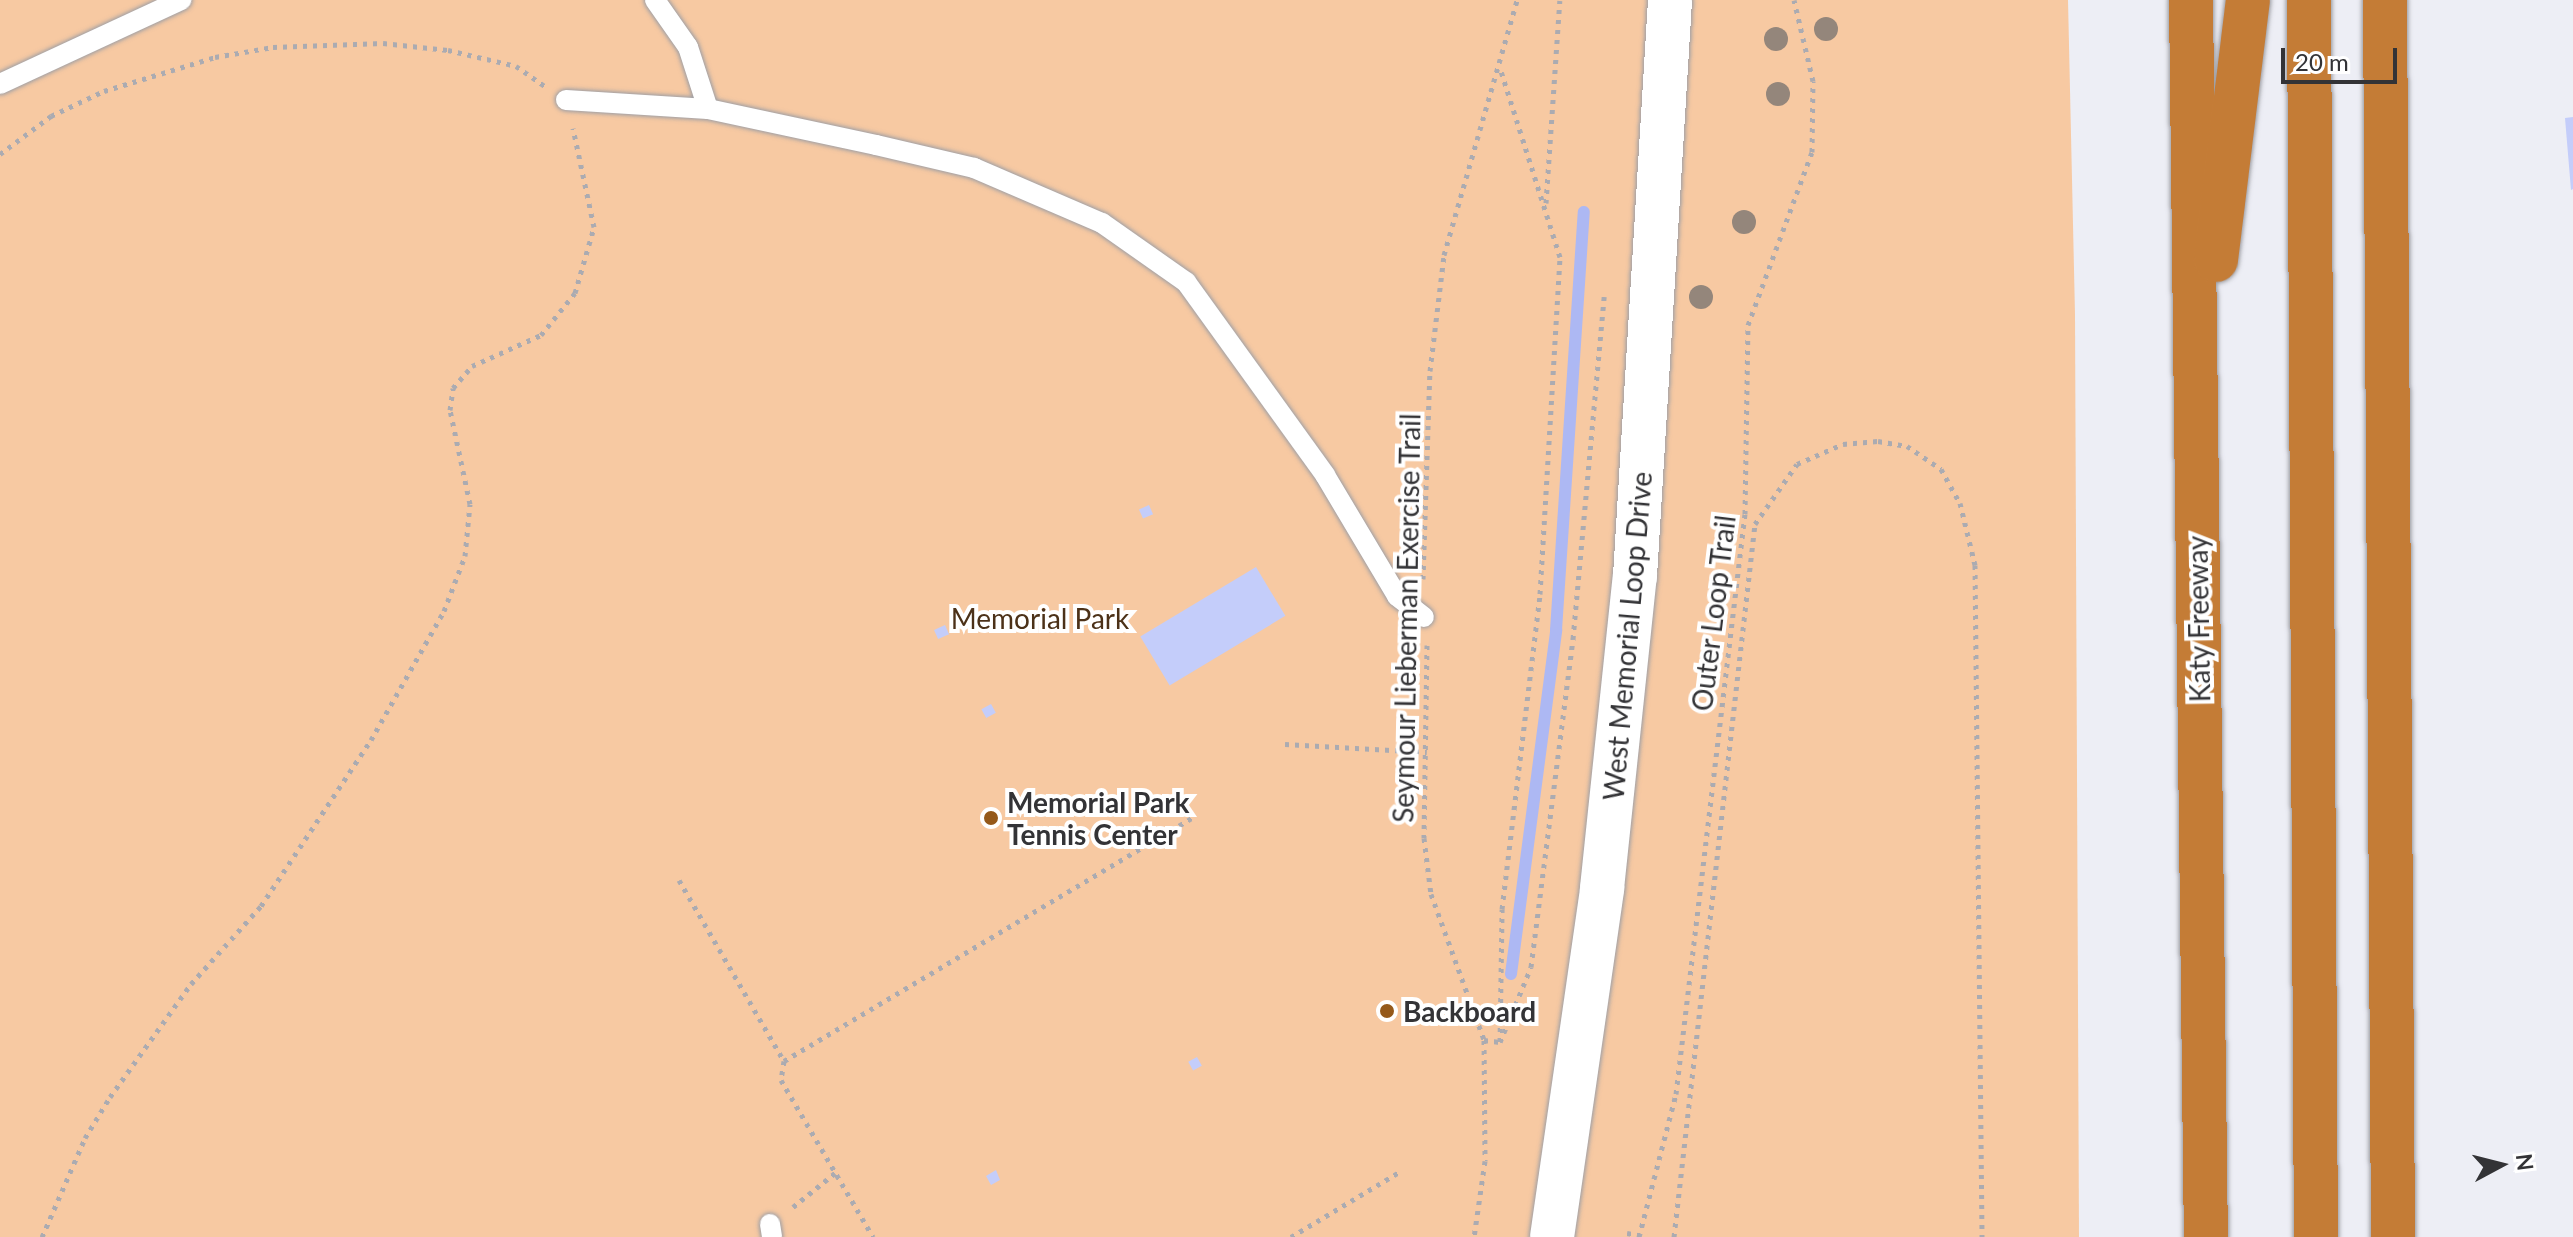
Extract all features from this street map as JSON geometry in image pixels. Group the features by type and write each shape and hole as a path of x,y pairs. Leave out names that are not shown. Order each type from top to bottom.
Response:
{"highway":[{"name":"Katy Freeway","path":"2191,0 2206,1237"},
{"path":"2196,413 2248,0"},
{"path":"2309,0 2316,1237"},
{"path":"2385,0 2393,1237"}],"street":[{"name":"West Memorial Loop Drive","path":"1552,1237 1602,888 1635,576 1665,10"}],"lane":[{"path":"0,84 181,0"},
{"path":"655,0 688,47 708,109"},
{"path":"566,100 708,109 974,168 1102,223 1186,282 1325,475 1397,596 1424,617"}],"path":[{"name":"Seymour Lieberman Exercise Trail","path":"1474,1237 1485,1161 1484,1040 1431,894 1424,838 1427,752 1424,473 1444,255 1517,0"},
{"path":"1546,208 1560,0"},
{"name":"Outer Loop Trail","path":"1639,1236 1676,1094 1745,514 1748,325 1812,152 1813,81 1794,0"},
{"path":"0,154 51,116 104,91 215,57 273,47 383,43 448,50 516,66 566,100 594,227 587,263 575,293 549,327 472,366 453,388 450,410 470,504 465,556 444,611 371,740 261,906 182,994 110,1097 85,1138 42,1237"},
{"path":"1500,68 1546,208 1559,272 1540,594 1502,909 1500,1042"},
{"path":"1500,1042 1531,967 1573,639 1604,296"},
{"path":"1674,1237 1755,524 1797,464 1823,450 1868,441 1907,446 1941,469 1960,503 1975,565 1982,1237"},
{"path":"1285,744 1366,745 1427,752"},
{"path":"784,1061 1192,818"},
{"path":"679,880 784,1061 781,1080 873,1237"},
{"path":"1484,1040 1500,1042"},
{"path":"1291,1237 1401,1171"},
{"path":"771,1231 836,1173"},
{"path":"1627,1233 1647,1237"}],"green space":[{"name":"Memorial Park","path":"0,0 2068,0 2075,314 2079,1237 0,1237"}],"building":[{"path":"2573,117 2573,189 2571,190 2565,118"},
{"path":"1149,505 1153,514 1143,519 1139,509"},
{"path":"1256,567 1285,616 1170,685 1140,637"},
{"path":"945,625 949,634 938,639 934,630"},
{"path":"991,704 996,713 986,718 981,709"},
{"path":"1197,1057 1202,1066 1193,1071 1188,1062"},
{"path":"996,1170 1000,1180 991,1185 986,1176"}],"waterway":[{"path":"1511,974 1556,630 1584,212"}],"place":[{"name":"Memorial Park Tennis Center","path":"991,818"},
{"name":"Backboard","path":"1387,1011"}]}
